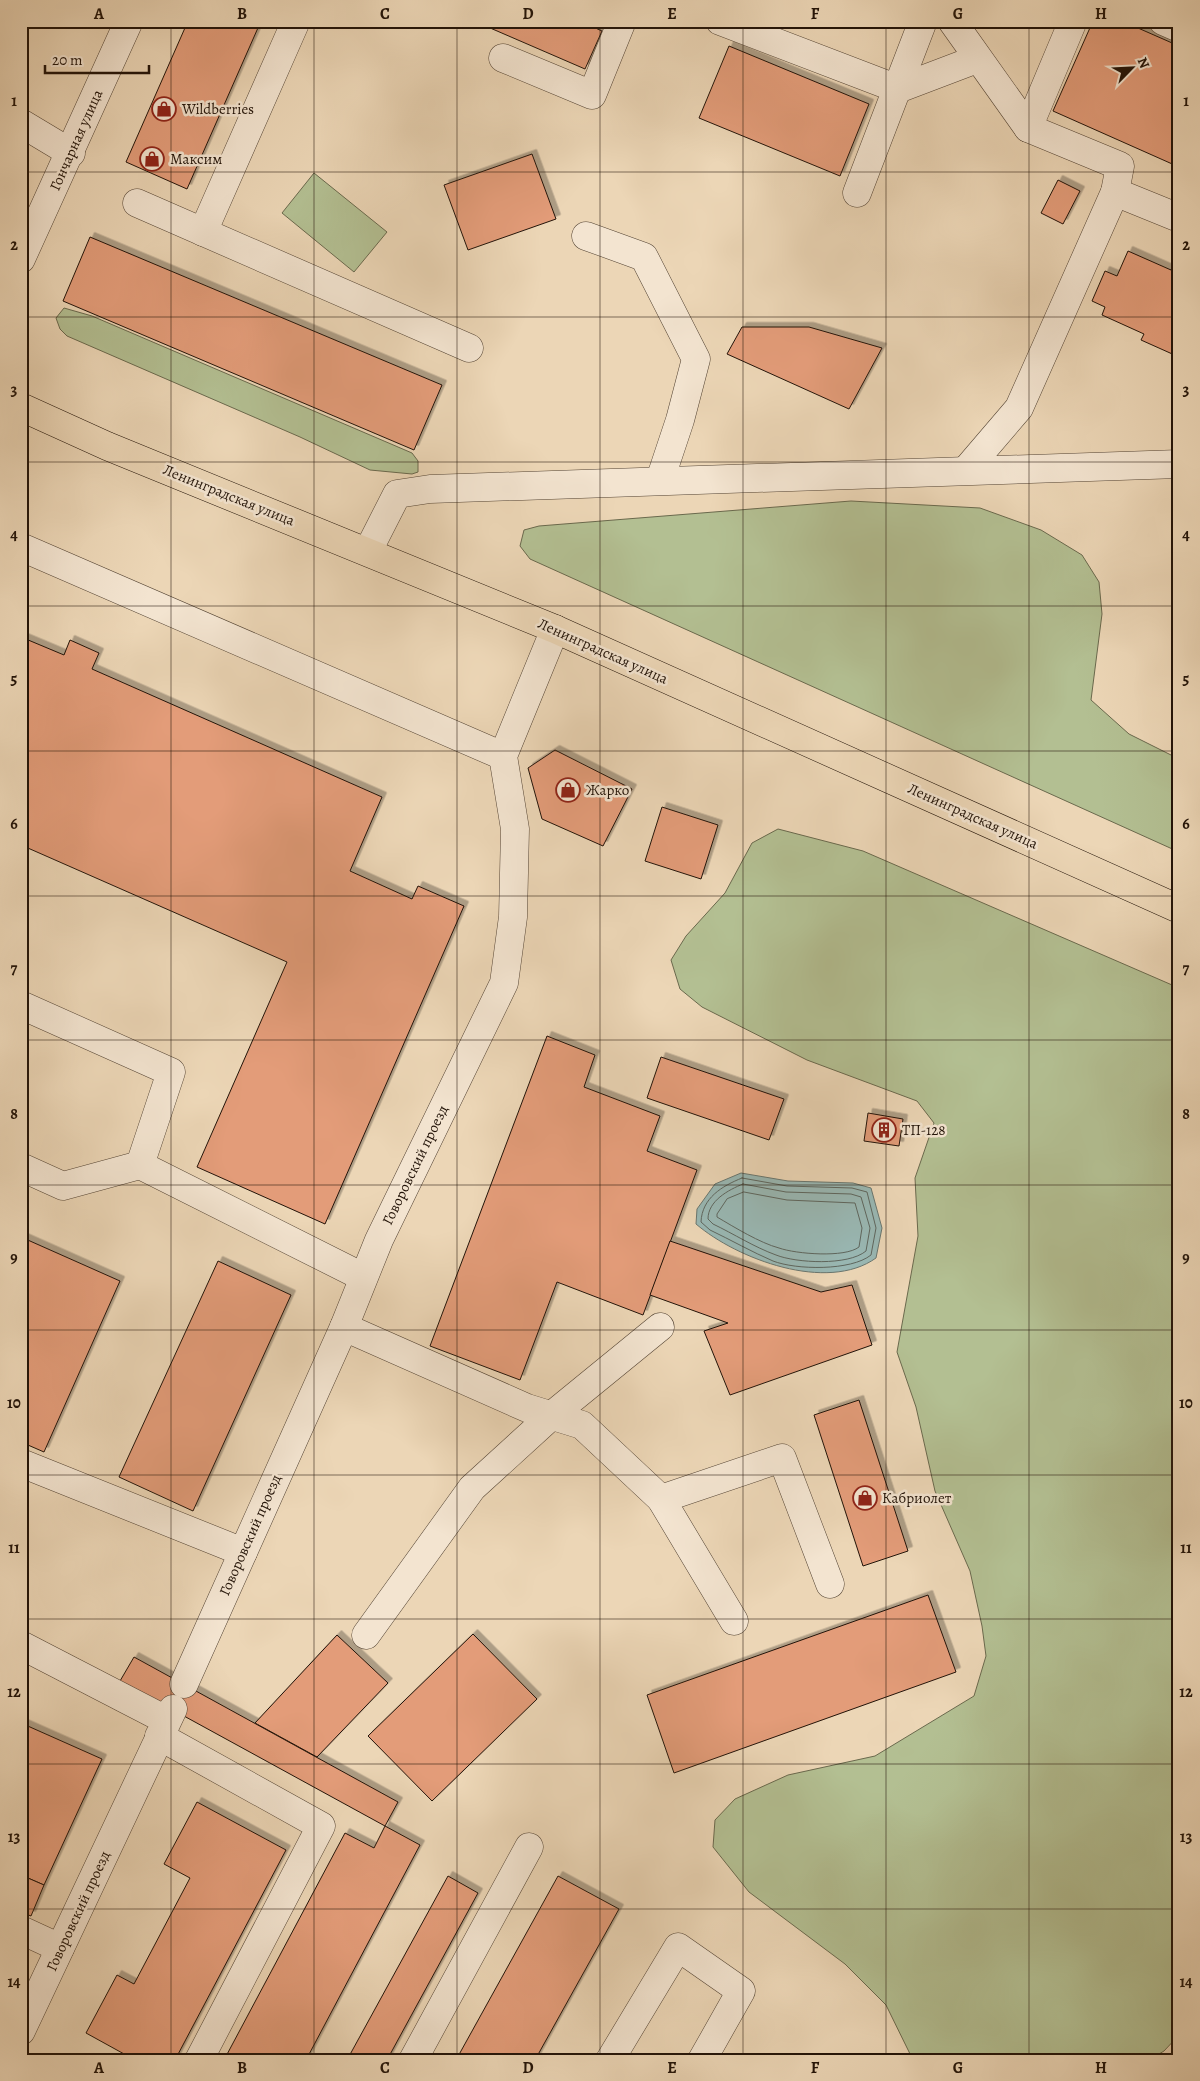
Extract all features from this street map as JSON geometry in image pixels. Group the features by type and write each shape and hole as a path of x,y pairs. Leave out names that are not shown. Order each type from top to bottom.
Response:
{"main road":[{"name":"Ленинградская улица","path":"21,407 107,446 555,629 1179,909"}],"street":[{"name":"Гончарная улица","path":"21,259 71,153 129,21"},
{"path":"203,232 296,21"},
{"path":"503,58 592,95 622,21"},
{"path":"720,21 898,89 977,59"},
{"path":"857,193 923,21"},
{"path":"952,21 977,59 1028,128 1120,166 1115,192 1019,408 966,470"},
{"path":"1028,128 1073,21"},
{"path":"1163,21 1179,28"},
{"path":"21,123 71,153"},
{"path":"1115,192 1179,218"},
{"path":"137,204 469,348"},
{"path":"586,236 644,257 696,359 680,420 660,480"},
{"path":"368,551 397,494 456,486 1179,464"},
{"path":"21,547 503,756 555,629"},
{"name":"Говоровский проезд","path":"184,1684 344,1327 379,1240 504,983 513,918 515,829 503,756"},
{"path":"21,1006 171,1072 140,1165"},
{"path":"21,1167 63,1186 140,1165 363,1277"},
{"path":"344,1327 527,1408 582,1425 661,1499 734,1621"},
{"path":"366,1635 472,1488 551,1416 660,1327"},
{"path":"661,1499 782,1458 830,1584"},
{"path":"21,1463 242,1552"},
{"path":"21,1645 166,1721 321,1826 199,2060"},
{"name":"Говоровский проезд","path":"21,2031 166,1721"},
{"path":"413,2060 529,1847"},
{"path":"21,1930 60,1948"},
{"path":"610,2060 678,1947 741,1991 702,2060"}],"green space":[{"path":"314,173 387,232 354,272 282,213"},
{"path":"64,308 92,316 412,453 418,461 418,472 412,474 370,470 300,437 67,336 60,329 56,318"},
{"path":"851,501 980,508 1041,530 1082,555 1099,582 1102,614 1091,700 1129,734 1179,759 1179,852 530,559 520,546 524,530 539,526"},
{"path":"778,829 863,851 1179,988 1179,2035 1164,2051 1149,2060 913,2060 886,2005 845,1964 749,1892 713,1847 715,1820 735,1799 788,1775 875,1756 974,1696 986,1656 982,1626 970,1571 935,1491 916,1407 897,1352 918,1236 915,1178 934,1123 917,1101 807,1060 702,1007 680,989 671,960 686,936 725,893 752,843"}],"water":[{"path":"741,1173 788,1181 853,1183 871,1188 882,1228 876,1258 856,1268 833,1272 808,1272 758,1259 713,1237 696,1224 697,1209 715,1184"}],"building":[{"path":"188,21 261,21 187,189 126,162"},
{"path":"474,21 580,21 602,31 585,69"},
{"path":"1093,21 1122,21 1179,46 1179,167 1053,111"},
{"path":"729,46 869,104 840,176 699,118"},
{"path":"532,154 556,219 468,250 444,185"},
{"path":"1058,180 1080,191 1063,224 1041,213"},
{"path":"90,237 442,385 414,450 63,301"},
{"path":"1128,251 1171,270 1174,261 1179,263 1179,357 1141,340 1144,334 1102,315 1105,307 1092,301 1105,271 1117,276"},
{"path":"742,327 809,327 882,348 849,409 727,354"},
{"path":"21,637 64,655 70,640 99,653 92,669 382,797 350,871 412,899 418,886 464,906 325,1224 197,1167 287,962 21,845"},
{"path":"555,750 632,789 603,846 542,819 528,768"},
{"path":"662,807 718,825 701,879 645,861"},
{"path":"547,1036 595,1055 584,1087 660,1116 647,1151 697,1170 643,1315 557,1282 520,1380 430,1346"},
{"path":"661,1057 784,1099 769,1140 647,1098"},
{"name":"ТП-128","path":"868,1113 903,1119 899,1146 864,1141"},
{"path":"21,1237 120,1281 44,1452 21,1442"},
{"path":"670,1241 821,1292 852,1285 872,1345 730,1395 704,1331 728,1323 650,1295"},
{"path":"218,1261 291,1295 193,1511 119,1477"},
{"path":"859,1400 908,1551 863,1566 814,1415"},
{"path":"928,1595 956,1672 674,1773 647,1695"},
{"path":"473,1634 537,1699 432,1801 368,1736"},
{"path":"337,1635 388,1683 317,1757 255,1723"},
{"path":"134,1657 398,1802 385,1826 120,1681"},
{"path":"21,1723 102,1759 44,1885 21,1875"},
{"path":"197,1802 286,1850 175,2060 135,2060 86,2033 117,1975 134,1984 190,1878 164,1864"},
{"path":"385,1826 420,1845 306,2060 224,2060 345,1833 374,1848"},
{"path":"21,1875 44,1885 31,1916 21,1912"},
{"path":"448,1876 478,1893 387,2060 347,2060"},
{"path":"558,1876 619,1909 535,2060 456,2060"}],"place":[{"name":"Wildberries","path":"164,109"},
{"name":"Максим","path":"152,159"},
{"name":"Жарко","path":"568,790"},
{"name":"ТП-128","path":"884,1130"},
{"name":"Кабриолет","path":"865,1498"}]}
